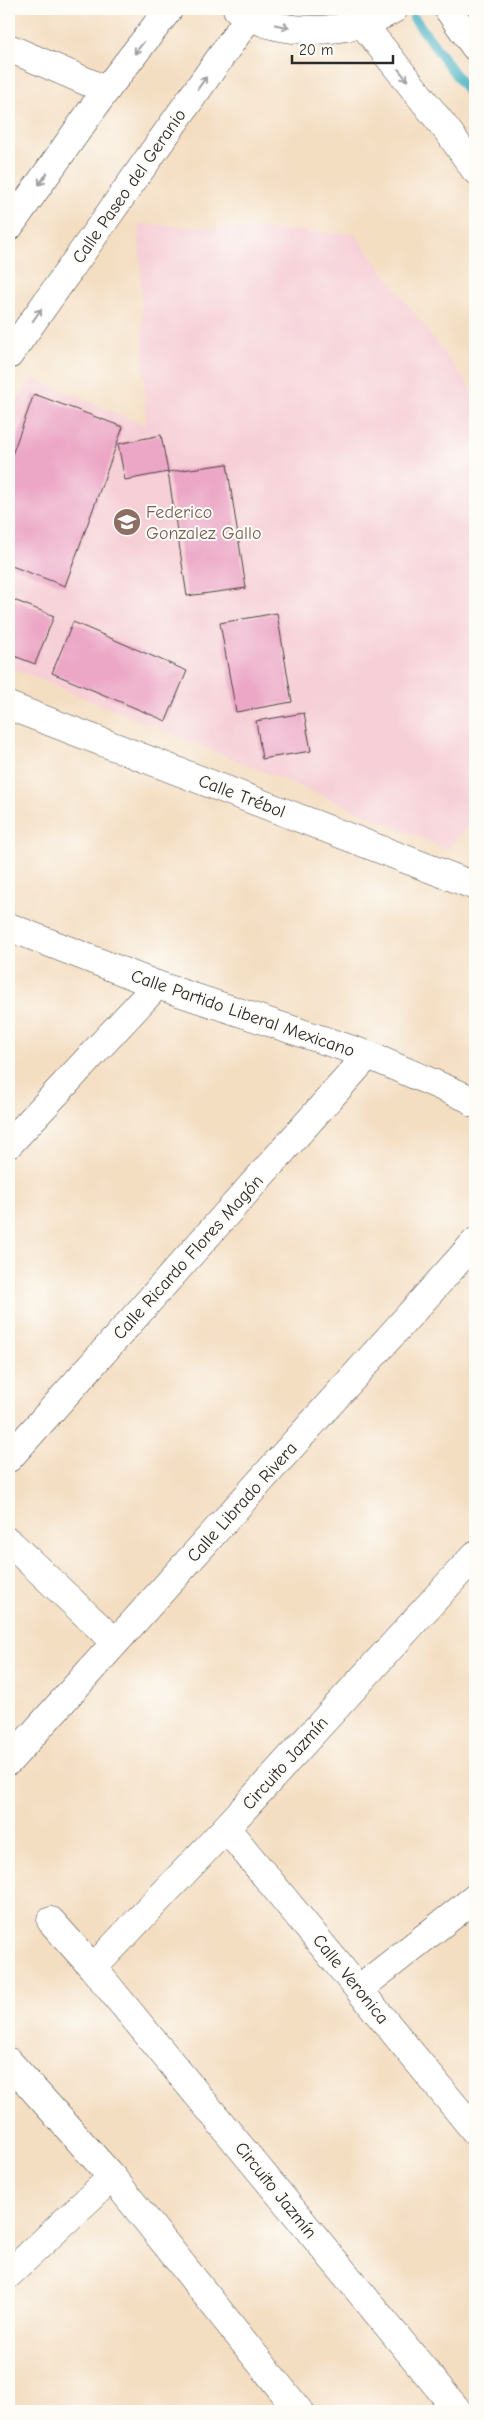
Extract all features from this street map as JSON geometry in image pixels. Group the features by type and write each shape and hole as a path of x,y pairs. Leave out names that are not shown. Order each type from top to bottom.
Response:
{"street":[{"path":"9,227 106,90 169,9"},
{"name":"Calle Paseo del Geranio","path":"9,355 243,13 284,27 310,30 336,29 362,23 394,9"},
{"path":"448,9 475,48"},
{"path":"362,23 450,134 475,170"},
{"path":"9,48 106,90"},
{"name":"Calle Trébol","path":"9,706 475,886"},
{"name":"Calle Partido Liberal Mexicano","path":"9,927 157,985 368,1056 470,1099 475,1104"},
{"path":"9,1144 157,985"},
{"name":"Calle Ricardo Flores Magón","path":"9,1458 368,1056"},
{"name":"Calle Librado Rivera","path":"9,1761 475,1242"},
{"path":"9,1542 116,1642"},
{"name":"Circuito Jazmín","path":"93,1968 473,1563"},
{"name":"Calle Veronica","path":"226,1828 475,2131"},
{"path":"359,1990 475,1898"},
{"name":"Circuito Jazmín","path":"51,1921 93,1968 458,2411"},
{"path":"9,2062 112,2176 299,2411"},
{"path":"9,2274 112,2176"}],"shaded area":[{"path":"139,224 355,234 475,394 475,819 447,849 9,667 9,411 33,378 146,426"}],"building":[{"path":"34,394 123,427 65,586 9,565 9,463"},
{"path":"161,435 168,472 125,480 118,444"},
{"path":"227,464 246,588 187,596 168,472"},
{"path":"9,598 54,616 35,664 9,654"},
{"path":"277,613 292,702 236,712 220,623"},
{"path":"73,622 187,671 166,721 52,673"},
{"path":"304,713 311,751 262,759 256,721"}],"waterway":[{"path":"414,18 475,101"}],"place":[{"name":"Federico Gonzalez Gallo","path":"127,522"}]}
